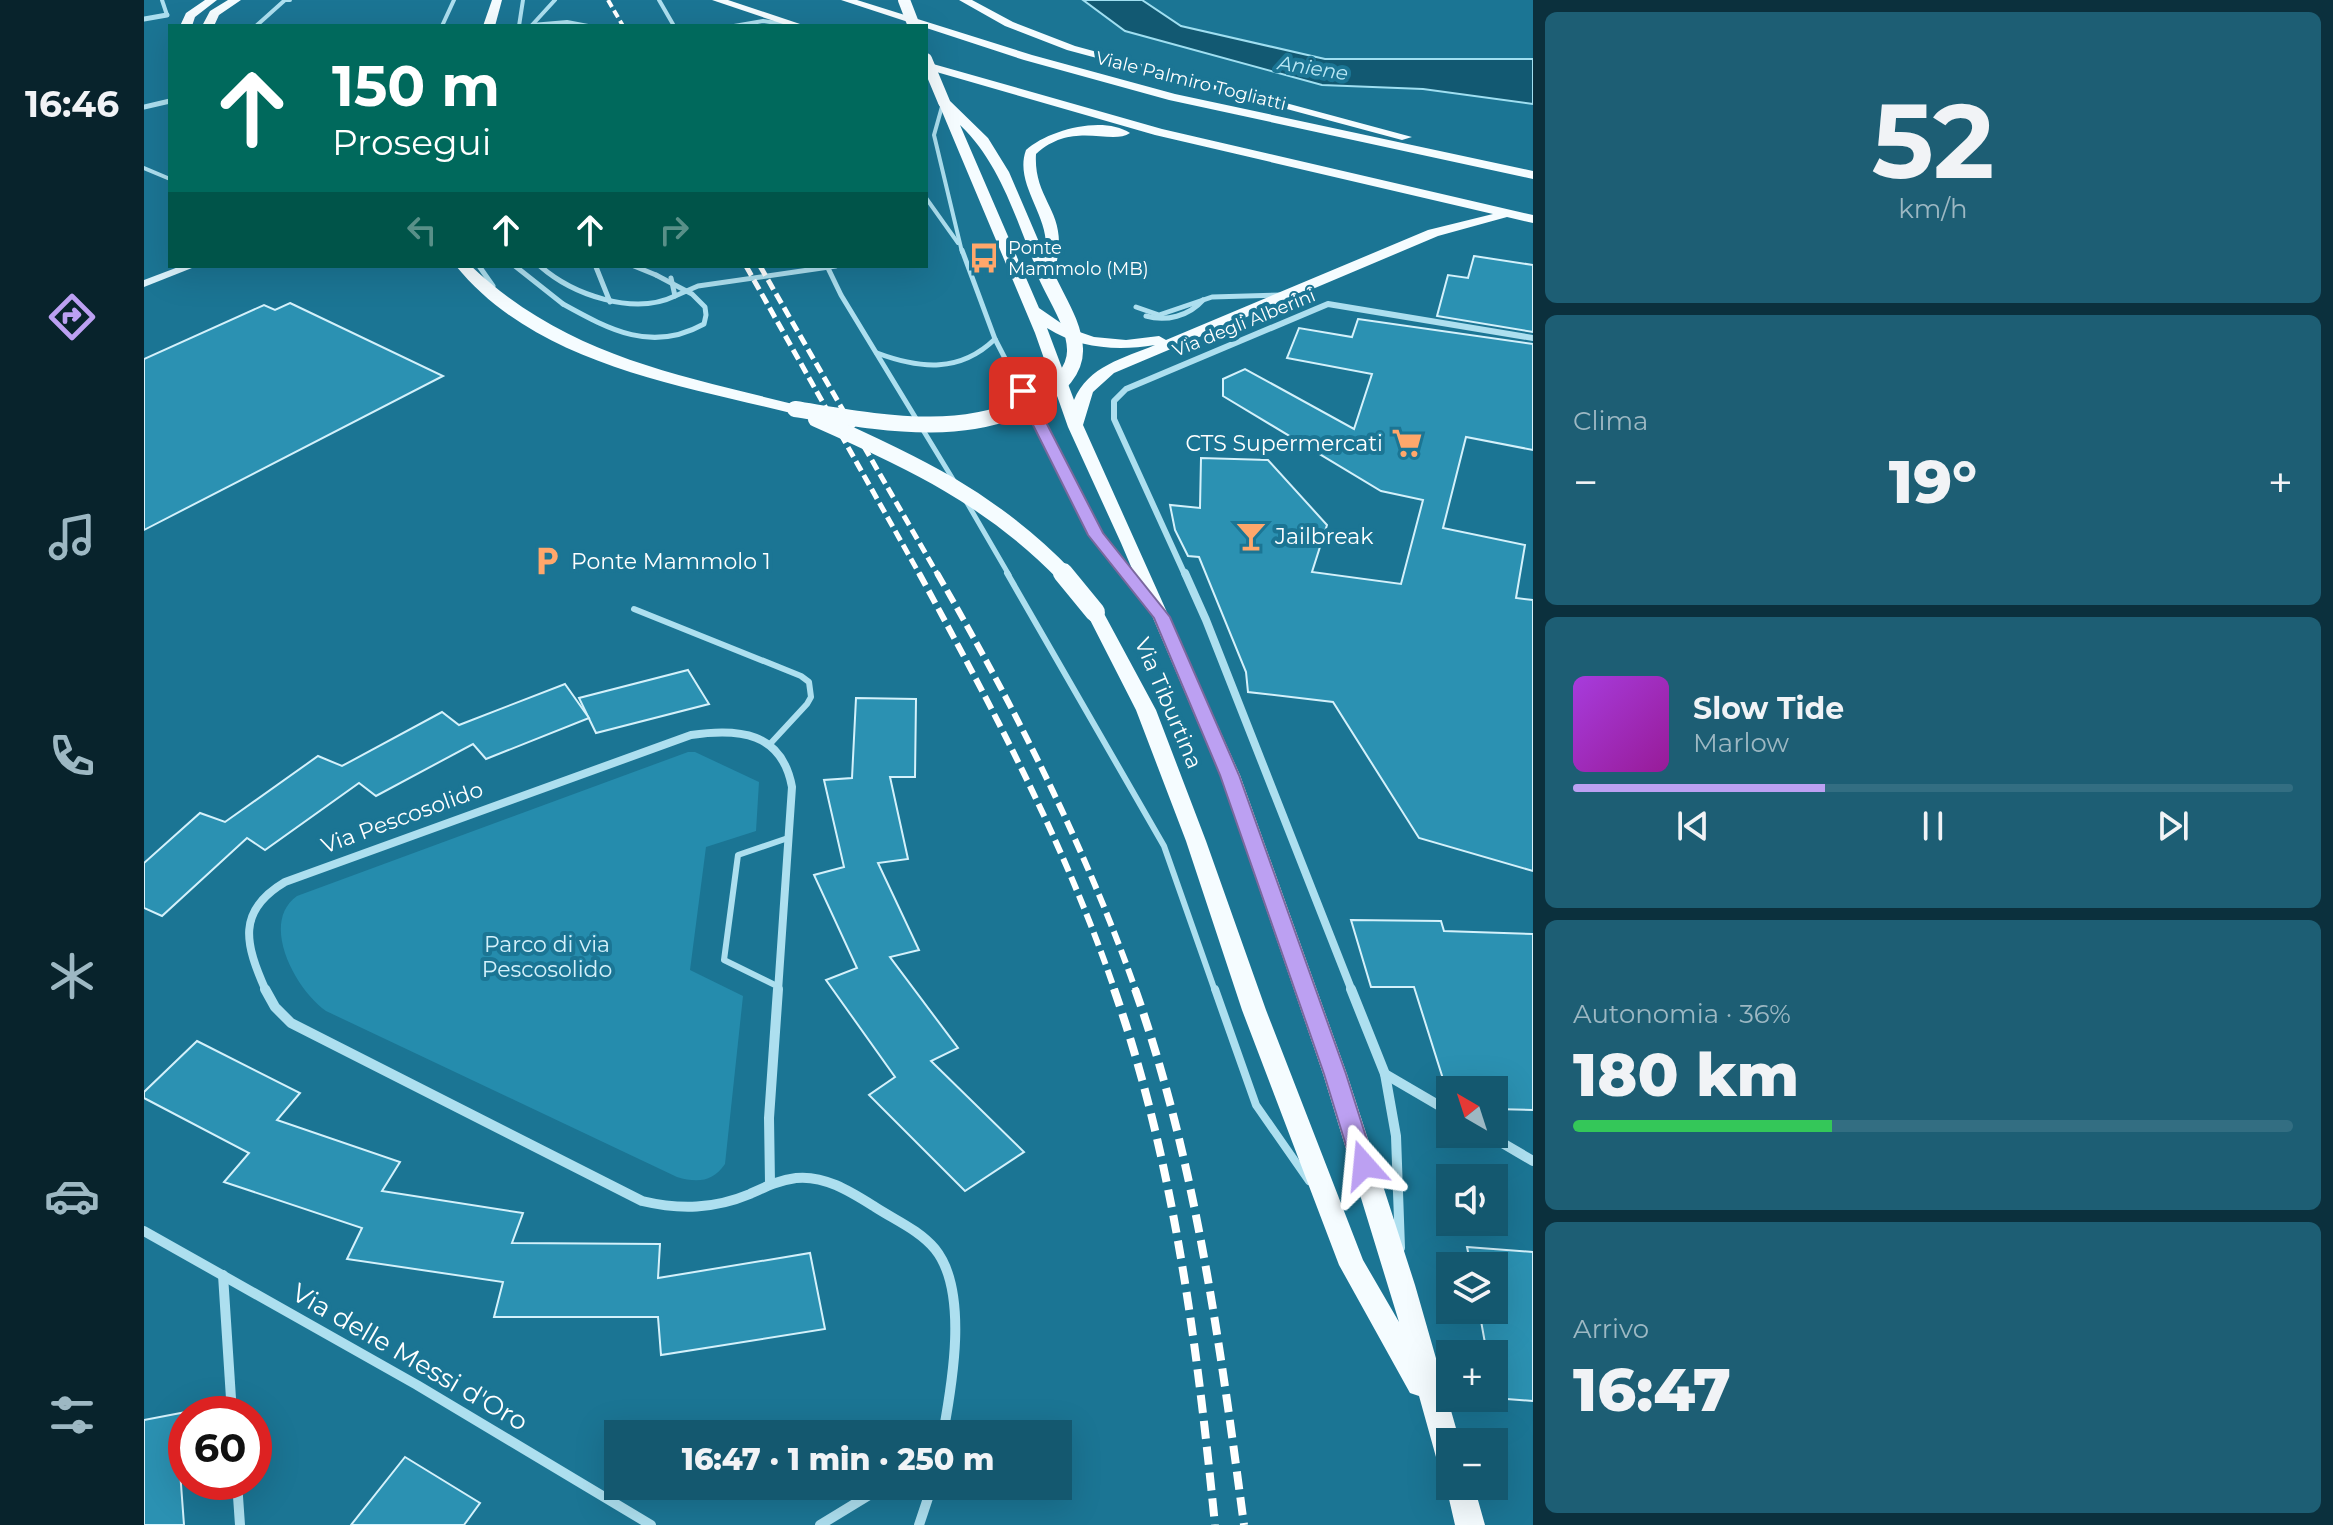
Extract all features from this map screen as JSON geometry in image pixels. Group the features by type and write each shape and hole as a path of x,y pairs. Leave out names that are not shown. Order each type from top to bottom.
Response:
{"main road":[{"path":"187,24 190,15 212,0"},
{"path":"209,24 214,13 236,0"},
{"path":"490,22 497,0"},
{"path":"717,0 793,24"},
{"name":"Viale Palmiro Togliatti","path":"846,0 922,24"},
{"path":"904,0 913,24"},
{"path":"964,0 1009,24 1071,48 1371,127 1533,175"},
{"name":"Viale Palmiro Togliatti","path":"928,26 1055,66 1165,94 1301,127 1533,175"},
{"name":"Via Tiburtina","path":"928,64 1031,307 1076,427 1235,790 1335,1074 1402,1285 1441,1428"},
{"path":"928,66 1149,130 1527,218"},
{"path":"795,409 930,425 995,417 1039,400 1066,377 1075,350 1003,172 984,141 944,102"},
{"path":"1046,275 1054,240 1029,167 1030,153 1047,140 1074,132 1121,133 1231,157 1296,165"},
{"path":"1424,194 1443,213 1433,233"},
{"path":"1076,427 1081,395 1097,377 1205,327 1433,233 1481,219 1527,218"},
{"name":"Via Tiburtina","path":"465,268 490,293 515,311 601,355 795,409 946,479 990,506 1048,555 1095,612 1146,710 1196,841 1254,1010 1352,1265 1434,1408"},
{"path":"1031,307 1057,331 1101,343 1143,343 1205,327"},
{"path":"1464,1500 1470,1525"}],"street":[{"path":"144,19 167,15"},
{"path":"144,107 168,101"},
{"path":"144,284 186,268"},
{"name":"Via degli Alberini","path":"1114,399 1138,382 1328,304 1533,338"},
{"name":"Via Tiburtina","path":"1114,399 1111,409 1114,419 1206,620 1385,1074 1396,1136 1402,1285"},
{"name":"Via Pescosolido","path":"770,744 740,733 711,731 592,769 285,882 257,903 249,917 263,990 279,1013 291,1023 642,1201 683,1210 702,1208 722,1204 770,1183 799,1178 827,1181 927,1240 944,1263 954,1319 950,1398 946,1420"},
{"path":"770,744 786,760 791,773 769,1118 770,1183"},
{"path":"1385,1074 1436,1104"},
{"path":"1508,1146 1533,1161"},
{"name":"Via delle Messi d'Oro","path":"144,1231 417,1385 651,1525"},
{"path":"223,1275 231,1396"},
{"path":"238,1500 240,1525"},
{"path":"820,1525 861,1500"},
{"path":"919,1525 927,1500"}],"lane":[{"path":"162,0 167,15"},
{"path":"258,24 286,0"},
{"path":"443,24 454,0"},
{"path":"519,24 523,0"},
{"path":"533,24 555,0"},
{"path":"659,0 673,24"},
{"path":"746,24 763,21 785,24"},
{"path":"544,24 578,24"},
{"path":"944,102 934,135 960,246 995,339 1096,535 1161,617"},
{"path":"144,168 168,178"},
{"path":"928,201 960,246"},
{"path":"481,268 515,311"},
{"path":"518,268 563,304 637,337 674,338 704,324 707,313 704,304 639,268"},
{"path":"543,268 554,276 626,307 646,306 698,286 820,268"},
{"path":"596,268 610,302"},
{"path":"653,268 656,275"},
{"path":"828,268 994,548 1164,846 1256,1105 1328,1205"},
{"path":"671,278 675,296"},
{"path":"1136,307 1141,313 1163,321 1196,308 1203,300 1247,294 1282,295"},
{"path":"877,353 908,364 945,366 976,358 995,339"},
{"path":"634,609 801,676 809,682 811,697 807,704 770,744"},
{"path":"777,986 724,960 738,855 788,838"}],"green space":[{"name":"Parco di via Pescosolido","path":"695,752 759,782 756,831 706,847 690,970 743,996 725,1164 710,1178 691,1180 677,1177 326,1011 303,988 294,973 286,956 281,922 286,908 297,896"}],"water":[{"name":"Aniene","path":"1083,0 1142,0 1181,26 1325,59 1533,59 1533,104 1423,89 1322,85 1125,31"}],"building":[{"path":"1474,256 1533,265 1533,332 1437,316 1448,275 1468,278"},
{"path":"290,303 443,376 144,530 144,359 264,305 275,310"},
{"path":"1358,319 1533,344 1533,450 1466,437 1443,528 1525,545 1516,598 1533,600 1533,871 1419,838 1333,702 1248,692 1246,672 1199,557 1188,556 1175,530 1170,505 1200,508 1201,458 1268,460 1327,525 1312,572 1401,584 1423,500 1381,491 1223,396 1223,379 1245,369 1354,429 1372,374 1287,358 1299,328 1352,337"},
{"path":"688,670 709,704 596,733 579,698"},
{"path":"565,684 589,718 486,759 473,744 376,796 359,783 265,850 247,838 162,916 144,908 144,863 200,813 225,822 318,756 342,766 442,712 459,725"},
{"path":"856,698 916,699 915,777 890,777 908,859 878,863 919,950 890,957 958,1048 931,1061 1024,1152 965,1191 869,1095 895,1077 826,980 857,968 814,875 844,867 824,780 852,778"},
{"path":"1351,920 1441,921 1444,931 1533,934 1533,1110 1508,1109 1508,1076 1442,1076 1414,987 1371,987"},
{"path":"197,1041 300,1093 277,1120 400,1162 382,1191 523,1213 512,1243 660,1244 658,1278 810,1253 825,1329 661,1355 658,1317 494,1317 503,1282 347,1259 362,1228 224,1182 249,1153 144,1098 144,1092"},
{"path":"1467,1247 1533,1252 1533,1401 1508,1399 1508,1340 1484,1340 1482,1324 1508,1324 1508,1252 1468,1252"},
{"path":"168,1415 168,1500 182,1500 184,1525 144,1525 144,1420"},
{"path":"405,1457 480,1503 464,1525 351,1525"}],"railway":[{"path":"608,0 622,24"},
{"path":"747,268 920,575"},
{"path":"761,268 938,575"},
{"path":"919,573 1026,778 1073,882 1115,991"},
{"path":"937,573 1021,726 1071,830 1136,991"},
{"path":"1114,989 1135,1054 1168,1187 1191,1322 1215,1525"},
{"path":"1135,989 1156,1054 1190,1187 1215,1322 1244,1525"}],"place":[{"name":"Ponte Mammolo (MB)","path":"984,258"},
{"name":"CTS Supermercati","path":"1407,443"},
{"name":"Jailbreak","path":"1251,536"},
{"name":"Ponte Mammolo 1","path":"547,561"}],"route":[{"path":"1023,391 1096,535 1161,617 1230,775 1364,1165"}]}
